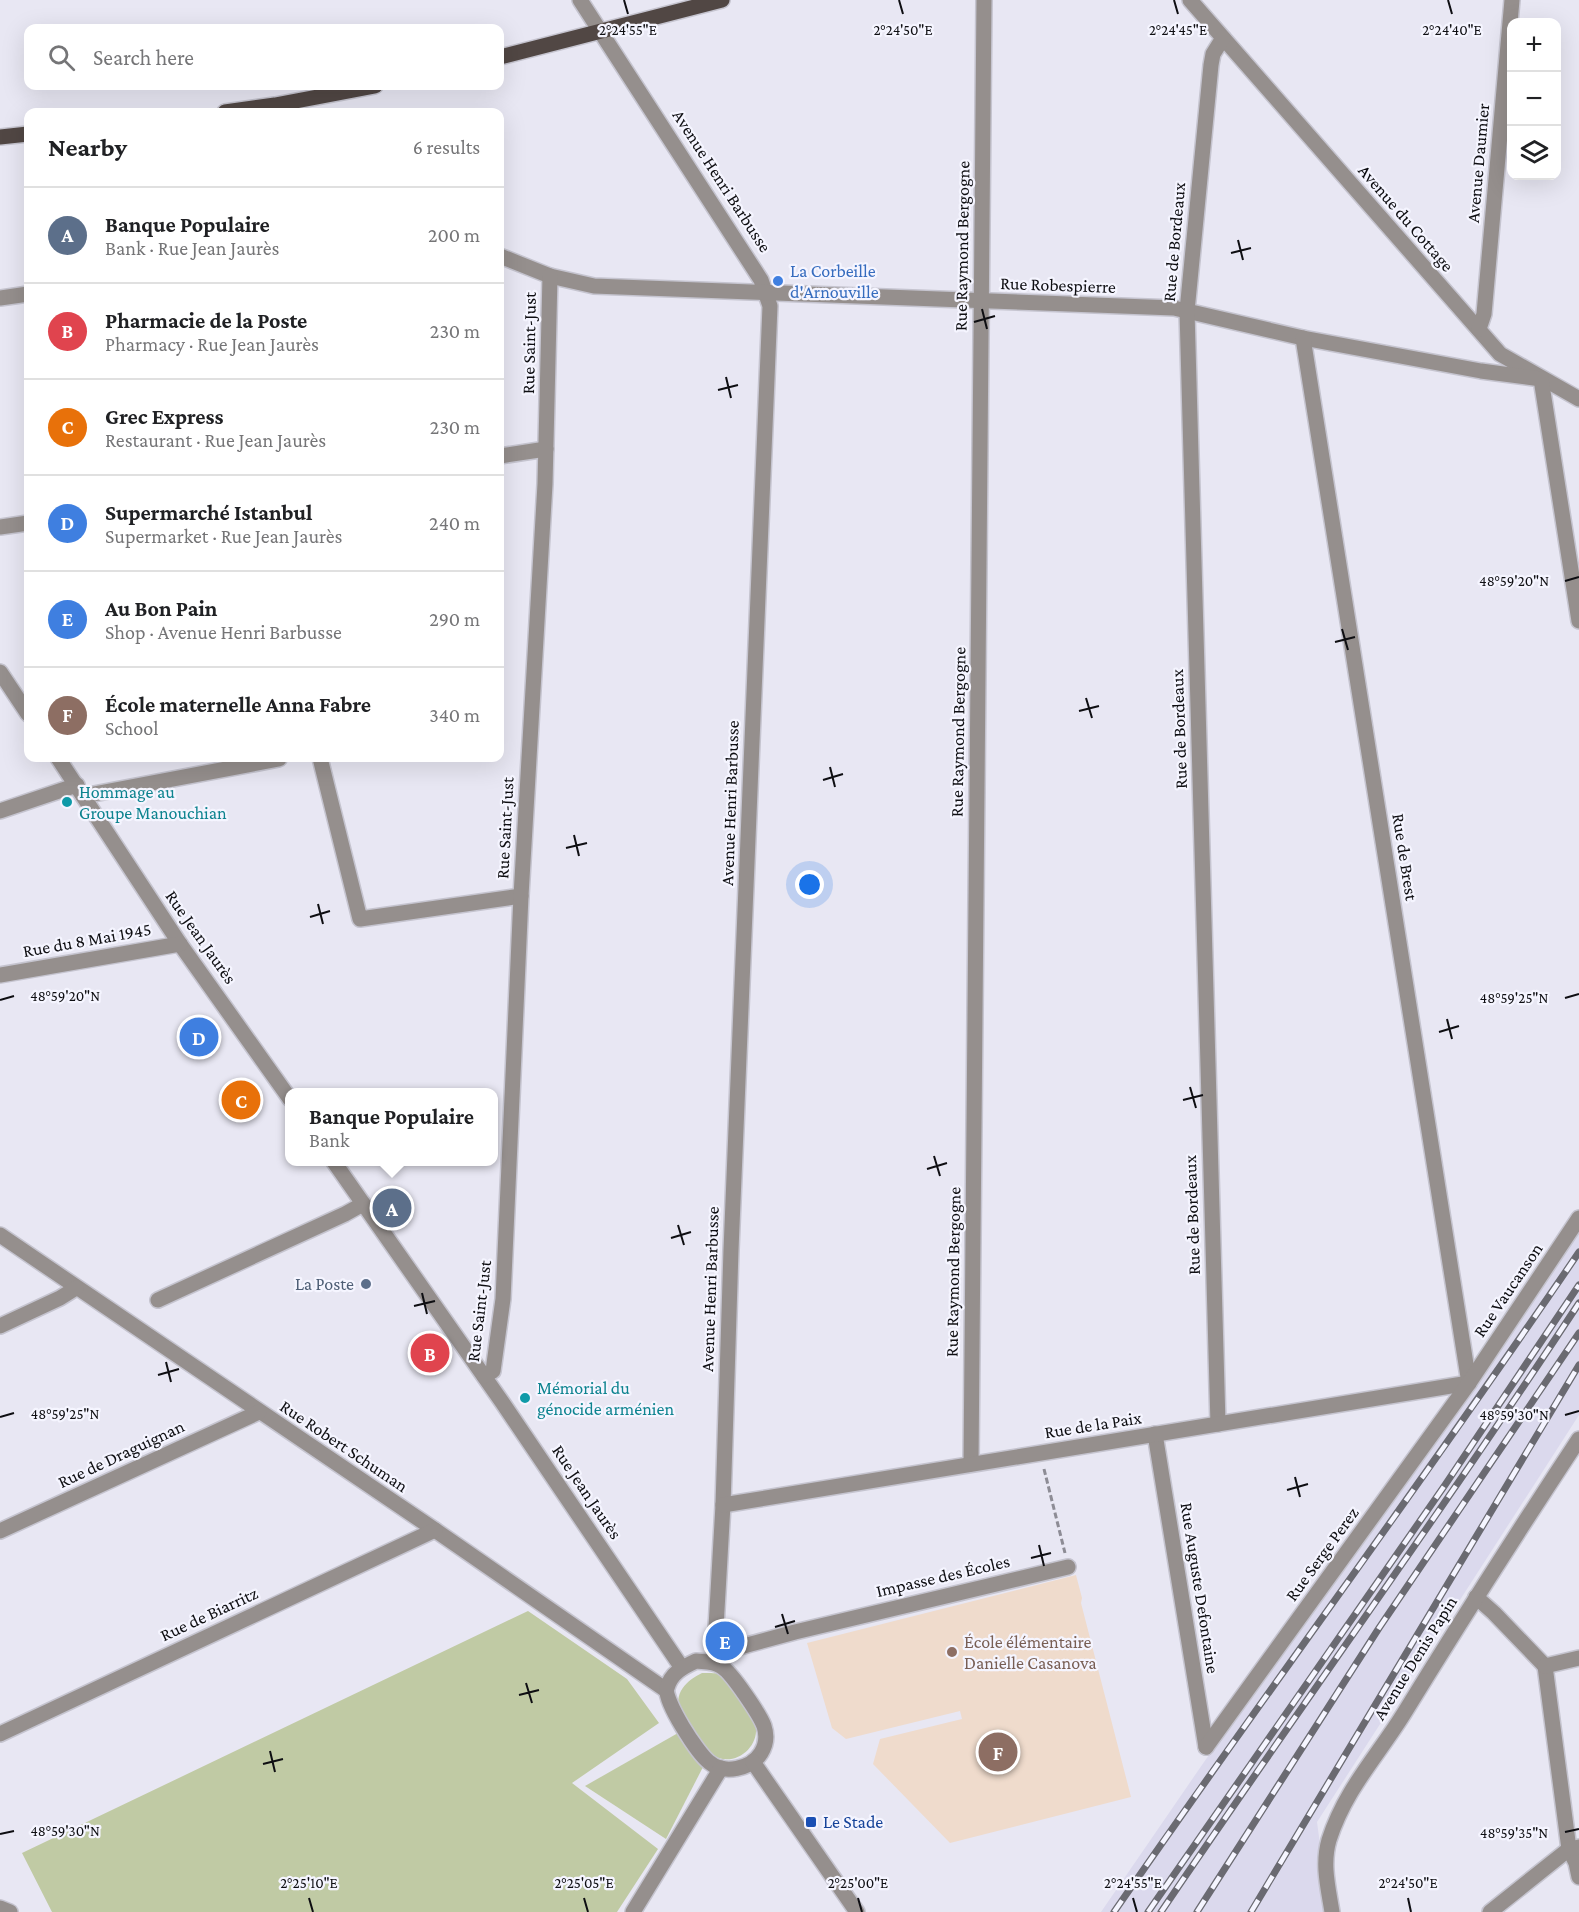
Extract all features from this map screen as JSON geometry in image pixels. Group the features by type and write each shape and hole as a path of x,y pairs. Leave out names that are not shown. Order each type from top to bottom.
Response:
{"main road":[{"path":"504,56 722,0"},
{"path":"254,108 354,90"},
{"path":"0,137 24,134"}],"street":[{"name":"Avenue Henri Barbusse","path":"580,0 761,280 770,306 731,1238 723,1504 714,1658"},
{"name":"Rue Raymond Bergogne","path":"970,1464 984,0"},
{"name":"Avenue du Cottage","path":"1190,0 1500,354 1541,380 1579,399"},
{"name":"Avenue Daumier","path":"1479,329 1484,314 1512,0"},
{"name":"Rue de Bordeaux","path":"1218,1424 1188,310 1211,65 1213,54 1223,38"},
{"name":"Rue Robespierre","path":"504,258 550,276 594,286 1174,308 1303,338 1541,380"},
{"name":"Rue Saint-Just","path":"484,1376 493,1371 503,1299 521,896 546,450 550,276"},
{"path":"0,298 24,295"},
{"name":"Rue de Brest","path":"1303,338 1469,1383"},
{"path":"1541,380 1579,621"},
{"path":"504,455 546,450"},
{"path":"0,527 24,524"},
{"path":"0,672 24,708"},
{"name":"Rue Jean Jaurès","path":"61,762 180,944 285,1092"},
{"path":"0,811 80,790 260,762"},
{"path":"321,762 360,919 521,896"},
{"name":"Rue du 8 Mai 1945","path":"0,975 180,944"},
{"name":"Rue Jean Jaurès","path":"337,1166 484,1376 682,1668"},
{"path":"158,1299 363,1204"},
{"name":"Rue Vaucanson","path":"1469,1383 1579,1218"},
{"name":"Rue Robert Schuman","path":"0,1235 435,1530 666,1690"},
{"path":"0,1326 76,1288"},
{"name":"Rue de la Paix","path":"723,1504 1469,1383"},
{"name":"Rue Serge Perez","path":"1206,1747 1469,1383"},
{"name":"Rue de Draguignan","path":"0,1531 259,1412"},
{"name":"Rue Auguste Defontaine","path":"1155,1434 1206,1747"},
{"name":"Avenue Denis Papin","path":"1332,1912 1324,1863 1339,1811 1579,1439"},
{"name":"Rue de Biarritz","path":"0,1734 435,1530"},
{"name":"Impasse des Écoles","path":"714,1658 795,1632 1068,1567"},
{"path":"1476,1597 1545,1666 1579,1877"},
{"path":"714,1658 731,1674 764,1726 766,1741 762,1752 753,1762 737,1769 721,1768 708,1762 673,1712 666,1690 671,1677 682,1668 696,1661 714,1658"},
{"path":"1545,1666 1579,1658"},
{"path":"753,1762 857,1912"},
{"path":"633,1912 721,1768"},
{"path":"1490,1912 1574,1848"},
{"path":"0,1908 10,1912"}],"path":[{"path":"1040,1453 1068,1567"}],"shaded area":[{"path":"1579,1233 1579,1415 1317,1822 1329,1912 1101,1912 1204,1762 1431,1450"},
{"path":"1076,1575 1082,1598 1081,1603 1131,1797 950,1843 873,1764 880,1739 962,1719 960,1711 846,1739 832,1728 807,1643"}],"green space":[{"path":"528,1611 627,1679 659,1723 572,1783 658,1849 617,1912 52,1912 22,1853"},
{"path":"702,1673 725,1677 752,1717 756,1728 755,1736 753,1743 742,1755 727,1759 711,1754 681,1713 678,1700 682,1688"},
{"path":"678,1733 703,1767 666,1839 585,1786"}],"railway":[{"path":"1114,1912 1579,1252"},
{"path":"1148,1912 1445,1485 1579,1285"},
{"path":"1161,1912 1579,1303"},
{"path":"1197,1912 1379,1628 1579,1333"},
{"path":"1251,1912 1579,1365"}],"place":[{"name":"La Corbeille d'Arnouville","path":"778,281"},
{"name":"Hommage au Groupe Manouchian","path":"67,802"},
{"name":"Supermarché Istanbul","path":"199,1037"},
{"name":"Grec Express","path":"241,1100"},
{"name":"Banque Populaire","path":"392,1208"},
{"name":"La Poste","path":"366,1284"},
{"name":"Pharmacie de la Poste","path":"430,1353"},
{"name":"Mémorial du génocide arménien","path":"525,1398"},
{"name":"Au Bon Pain","path":"725,1641"},
{"name":"École élémentaire Danielle Casanova","path":"952,1652"},
{"name":"École maternelle Anna Fabre","path":"998,1752"},
{"name":"Le Stade","path":"811,1822"}]}
